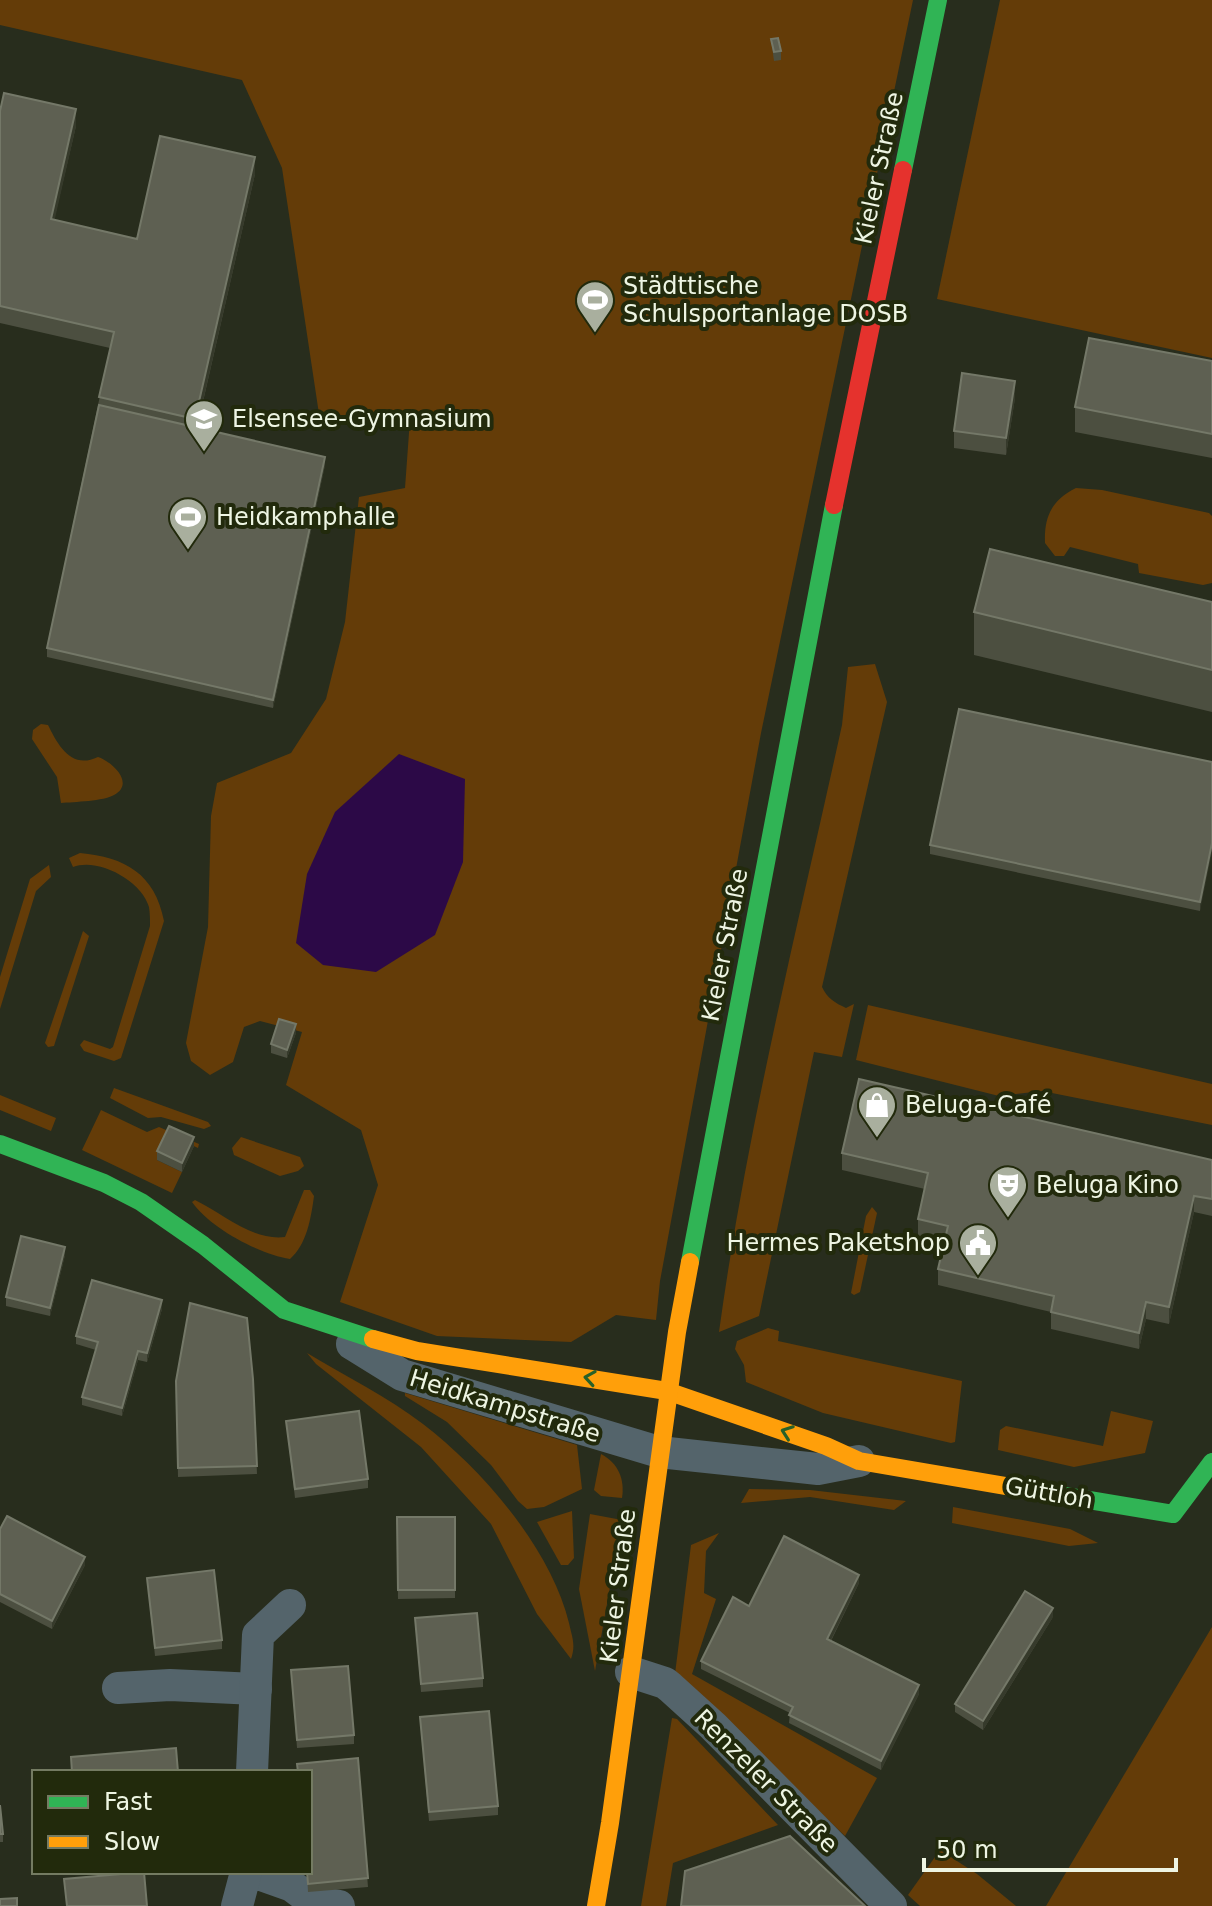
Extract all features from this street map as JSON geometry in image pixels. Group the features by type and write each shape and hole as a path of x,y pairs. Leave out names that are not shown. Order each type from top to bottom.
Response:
{"main road":[{"name":"Kieler Straße","path":"596,1906 631,1672 667,1391 707,1166 838,483 938,0"},
{"name":"Heidkampstraße","path":"0,1144 104,1183 141,1202 203,1245 284,1310 316,1322 417,1351 667,1391"},
{"name":"Güttloh","path":"667,1391 826,1446 859,1461 1173,1514 1212,1462"}],"street":[{"name":"Heidkampstraße","path":"316,1322 402,1375 659,1452"},
{"name":"Güttloh","path":"659,1452 818,1469 859,1461"},
{"path":"252,1770 258,1635 290,1605"},
{"name":"Renzeler Straße","path":"631,1672 670,1687 713,1726 891,1906"},
{"path":"118,1688 170,1685 256,1689"},
{"path":"237,1906 246,1874 261,1875 292,1886 312,1901 339,1906"}],"shaded area":[{"path":"0,0 913,0 761,733 660,1281 656,1320 616,1315 571,1342 437,1336 340,1302 378,1185 361,1130 286,1085 302,1032 260,1021 244,1027 233,1062 210,1075 191,1061 186,1043 208,927 211,816 217,783 291,753 326,699 345,622 359,497 405,488 410,419 319,414 282,168 242,80 0,25"},
{"path":"1000,0 1212,0 1212,358 937,299"},
{"path":"1076,488 1102,490 1209,513 1212,516 1212,583 1203,585 1139,573 1138,564 1070,547 1064,556 1055,556 1045,543 1048,518 1060,498"},
{"path":"875,664 887,702 822,987 838,1004 846,1008 854,1004 842,1057 814,1052 759,1316 719,1332 759,1103 842,725 848,667"},
{"path":"41,724 48,725 61,747 73,758 89,760 98,757 109,763 122,779 120,790 103,799 61,803 57,777 32,739 33,730"},
{"path":"399,754 465,779 463,862 435,935 376,972 323,965 296,943 307,874 335,812"},
{"path":"80,853 111,859 136,871 153,891 164,921 121,1058 114,1061 84,1051 80,1045 84,1040 110,1049 113,1047 150,926 149,907 138,888 118,874 94,865 73,867 69,858"},
{"path":"49,865 51,877 36,891 0,1009 0,977 30,879"},
{"path":"83,931 89,936 54,1046 48,1047 45,1043"},
{"path":"868,1005 1212,1084 1212,1125 1042,1091 999,1096 856,1060"},
{"path":"114,1088 208,1122 211,1126 204,1129 161,1117 148,1118 110,1098"},
{"path":"0,1095 56,1118 51,1131 0,1110"},
{"path":"101,1110 147,1132 159,1127 199,1144 198,1148 170,1135 157,1160 182,1172 172,1193 82,1150"},
{"path":"241,1137 300,1157 304,1166 280,1176 234,1155 232,1148"},
{"path":"304,1190 310,1190 314,1196 311,1213 304,1238 290,1259 264,1252 236,1238 200,1212 192,1202 195,1200 250,1231 285,1237"},
{"path":"872,1207 877,1213 860,1292 854,1295 851,1293 866,1216"},
{"path":"768,1328 779,1331 778,1341 962,1381 955,1442 823,1413 746,1382 744,1365 735,1349 737,1341"},
{"path":"307,1353 410,1414 469,1464 491,1488 512,1513 547,1567 569,1623 573,1645 571,1659 537,1614 491,1524 421,1447 316,1364"},
{"path":"405,1393 577,1445 582,1489 544,1507 527,1509 491,1465 447,1422 405,1396"},
{"path":"1111,1411 1153,1421 1145,1453 1074,1467 998,1450 1000,1430 1006,1426 1103,1446"},
{"path":"601,1454 619,1472 622,1498 601,1496 594,1490"},
{"path":"749,1489 810,1490 906,1501 894,1510 810,1497 741,1503"},
{"path":"953,1507 1070,1529 1098,1543 1069,1546 952,1523"},
{"path":"572,1511 574,1558 568,1565 561,1565 537,1522"},
{"path":"590,1514 622,1520 595,1671 579,1589"},
{"path":"719,1533 706,1551 704,1593 716,1599 692,1674 877,1778 845,1836 675,1674 691,1545"},
{"path":"1212,1627 1212,1906 1046,1906"},
{"path":"672,1718 677,1719 778,1825 673,1863 666,1906 641,1906"},
{"path":"940,1850 977,1874 1016,1906 920,1906 908,1895"}],"building":[{"path":"778,38 781,51 774,52 771,39"},
{"path":"4,93 76,109 51,219 137,239 160,136 255,157 195,419 99,397 114,332 0,306 0,111"},
{"path":"1089,338 1212,361 1212,434 1075,407"},
{"path":"962,373 1015,381 1006,438 954,431"},
{"name":"Heidkamphalle","path":"99,405 325,457 273,700 47,648"},
{"path":"990,549 1212,602 1212,670 974,612"},
{"path":"959,709 1212,762 1212,843 1200,902 930,845"},
{"path":"279,1019 296,1024 287,1050 271,1044"},
{"path":"859,1079 1212,1160 1212,1199 1194,1196 1169,1307 1146,1302 1139,1333 1051,1312 1054,1296 938,1269 948,1226 918,1219 928,1173 842,1153"},
{"path":"169,1126 194,1137 182,1163 157,1151"},
{"path":"21,1236 65,1247 50,1308 6,1297"},
{"path":"92,1280 162,1300 147,1353 138,1351 122,1408 82,1397 98,1342 76,1336"},
{"path":"190,1303 247,1318 257,1466 178,1468 176,1381"},
{"path":"359,1411 368,1479 295,1489 286,1421"},
{"path":"7,1516 85,1557 52,1621 0,1594 0,1529"},
{"path":"397,1517 455,1517 455,1590 398,1590"},
{"path":"784,1536 859,1575 827,1639 919,1685 881,1761 789,1715 793,1707 701,1661 733,1597 749,1606"},
{"path":"214,1570 222,1640 155,1648 147,1578"},
{"path":"1025,1591 1053,1608 983,1721 955,1704"},
{"path":"477,1613 483,1678 421,1684 415,1618"},
{"path":"348,1666 354,1735 297,1740 291,1670"},
{"path":"489,1711 498,1806 429,1812 420,1717"},
{"path":"176,1748 178,1770 72,1770 71,1757"},
{"path":"358,1758 368,1878 308,1884 307,1874 312,1874 312,1770 298,1770 297,1764"},
{"path":"0,1805 3,1834 0,1834"},
{"path":"790,1836 865,1906 681,1906 685,1871"},
{"path":"144,1874 147,1906 67,1906 64,1879"},
{"path":"17,1898 17,1906 0,1906 0,1899"}],"traffic: fast":[{"path":"903,170 938,0"},
{"path":"690,1262 834,505"},
{"path":"0,1144 104,1183 141,1202 203,1245 284,1310 373,1339"},
{"path":"1053,1494 1173,1514 1212,1462"}],"traffic: slow":[{"path":"596,1906 677,1332 690,1262"},
{"path":"373,1339 417,1351 667,1391 826,1446 859,1461 1053,1494"}],"traffic: jam":[{"path":"834,505 903,170"}],"place":[{"name":"Städttische Schulsportanlage DOSB","path":"595,334"},
{"name":"Elsensee-Gymnasium","path":"204,453"},
{"name":"Heidkamphalle","path":"188,551"},
{"name":"Beluga-Café","path":"877,1139"},
{"name":"Beluga Kino","path":"1008,1219"},
{"name":"Hermes Paketshop","path":"978,1277"}]}
